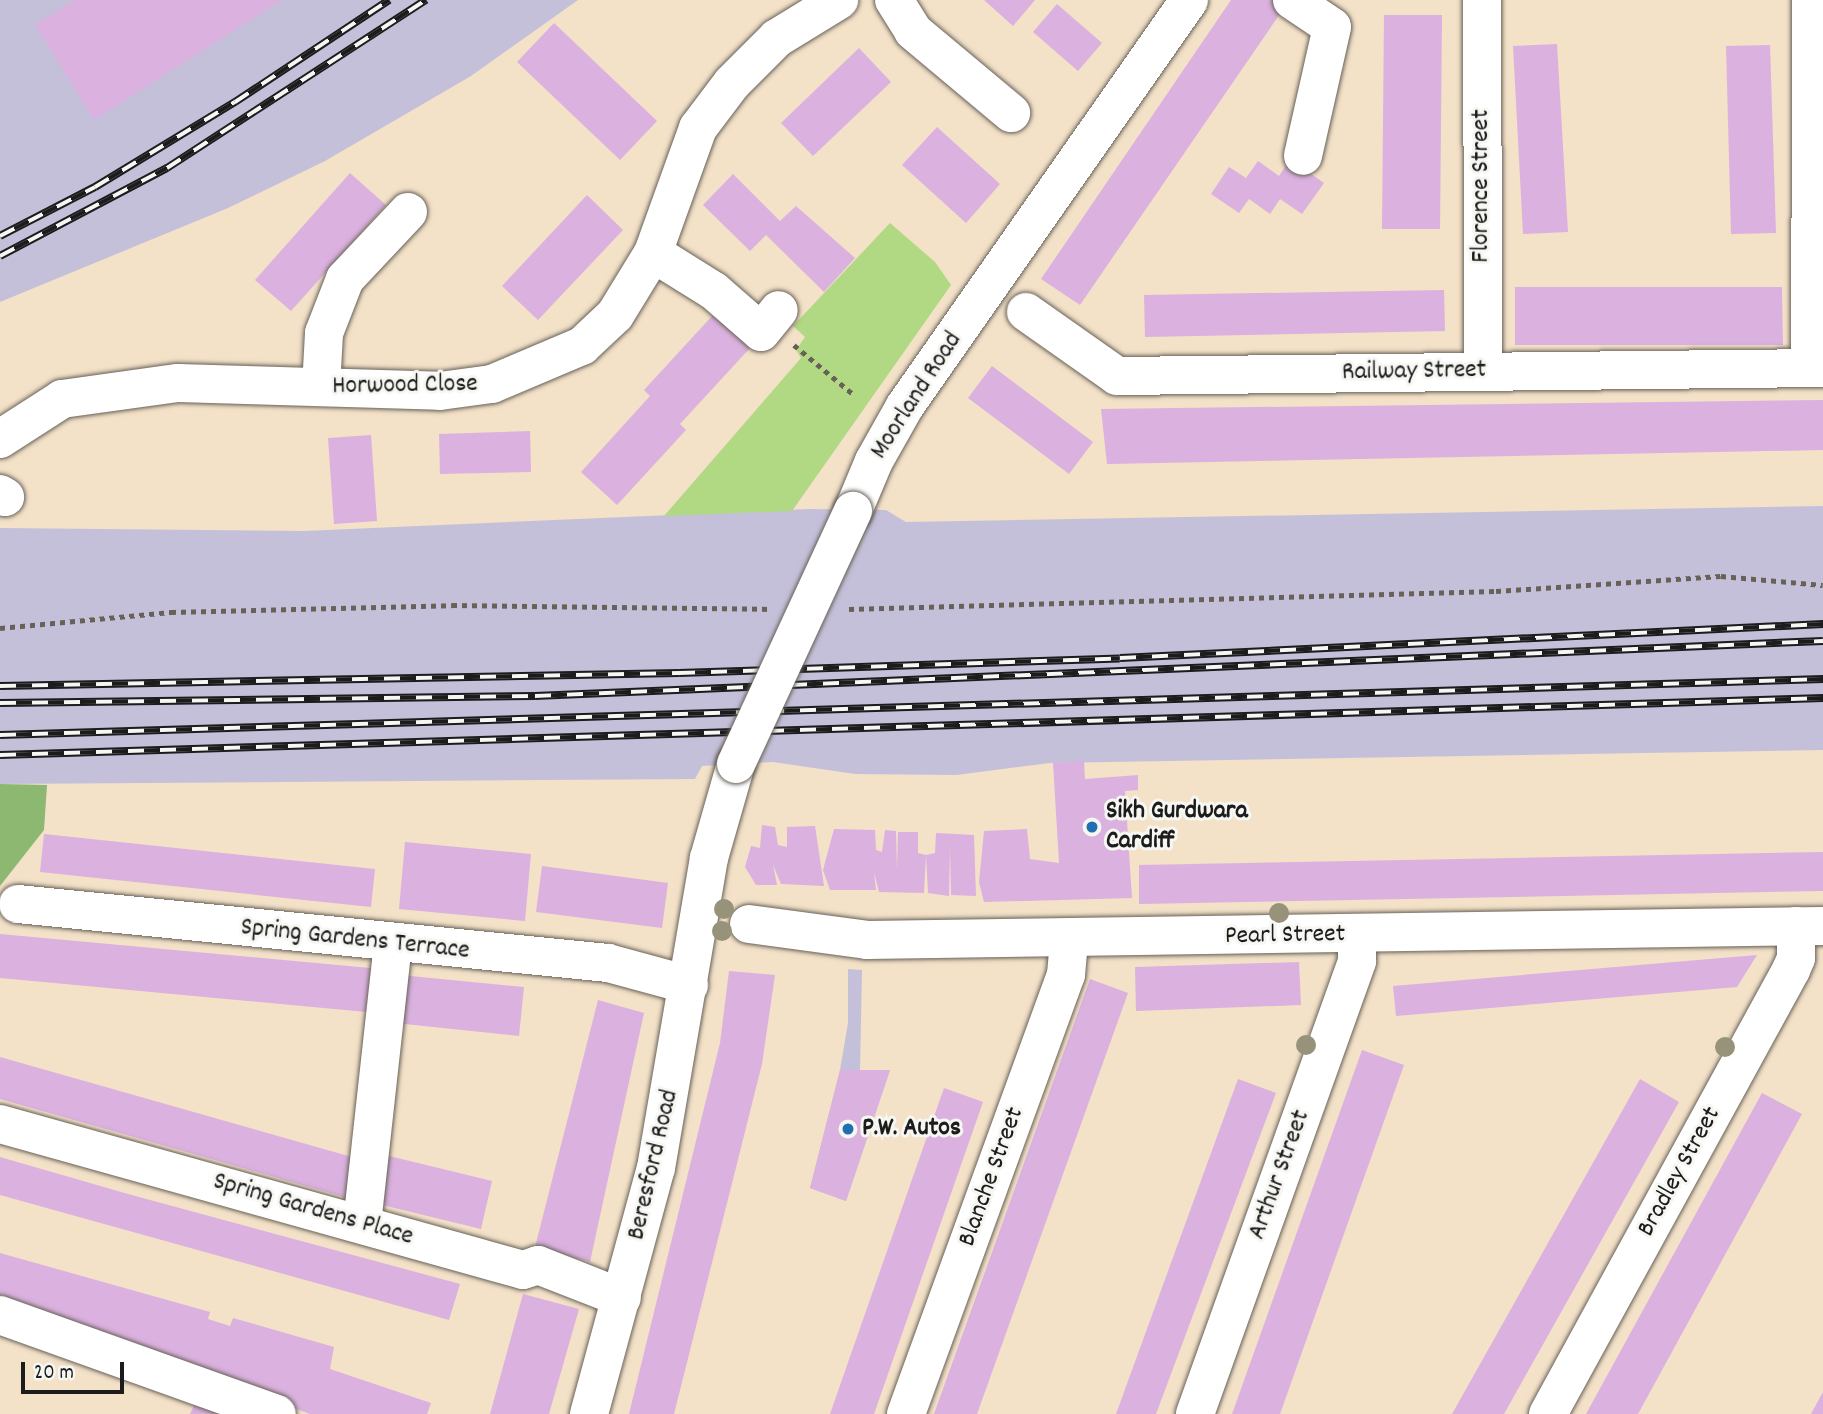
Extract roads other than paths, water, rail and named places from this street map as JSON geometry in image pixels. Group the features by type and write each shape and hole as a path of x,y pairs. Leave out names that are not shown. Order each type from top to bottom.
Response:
{"street":[{"name":"Horwood Close","path":"0,439 62,399 177,383 440,391 492,384 545,365 582,346 615,315 653,253 698,128 732,83 777,38 839,0"},
{"path":"894,0 913,31 1011,113"},
{"name":"Moorland Road","path":"699,912 722,803 736,764 894,423 1189,0"},
{"path":"1292,0 1332,27 1303,156"},
{"name":"Florence Street","path":"1482,0 1483,372"},
{"path":"1811,0 1816,368"},
{"path":"321,387 324,332 345,279 408,212"},
{"path":"653,253 714,291 770,321"},
{"name":"Railway Street","path":"1026,312 1117,376 1816,368"},
{"name":"Spring Gardens Terrace","path":"18,904 393,944 608,963 689,985"},
{"name":"Beresford Road","path":"589,1414 656,1168 689,985 699,912"},
{"name":"Pearl Street","path":"749,924 867,940 1357,935 1810,926"},
{"name":"Bradley Street","path":"1548,1414 1791,970 1810,926"},
{"name":"Arthur Street","path":"1195,1414 1357,961 1357,935"},
{"name":"Blanche Street","path":"906,1414 1066,975 1069,939"},
{"path":"362,1224 393,944"},
{"name":"Spring Gardens Place","path":"0,1124 523,1270 538,1265 622,1298"},
{"path":"0,1315 277,1414"}],"railway":[{"path":"0,236 95,187 235,102 389,0"},
{"path":"0,256 167,168 426,0"},
{"path":"0,686 679,673 1120,658 1823,624"},
{"path":"0,703 535,696 1823,641"},
{"path":"0,735 1823,679"},
{"path":"0,755 1823,698"}],"place":[{"name":"Sikh Gurdwara Cardiff","path":"1092,827"},
{"name":"P.W. Autos","path":"848,1129"}]}
